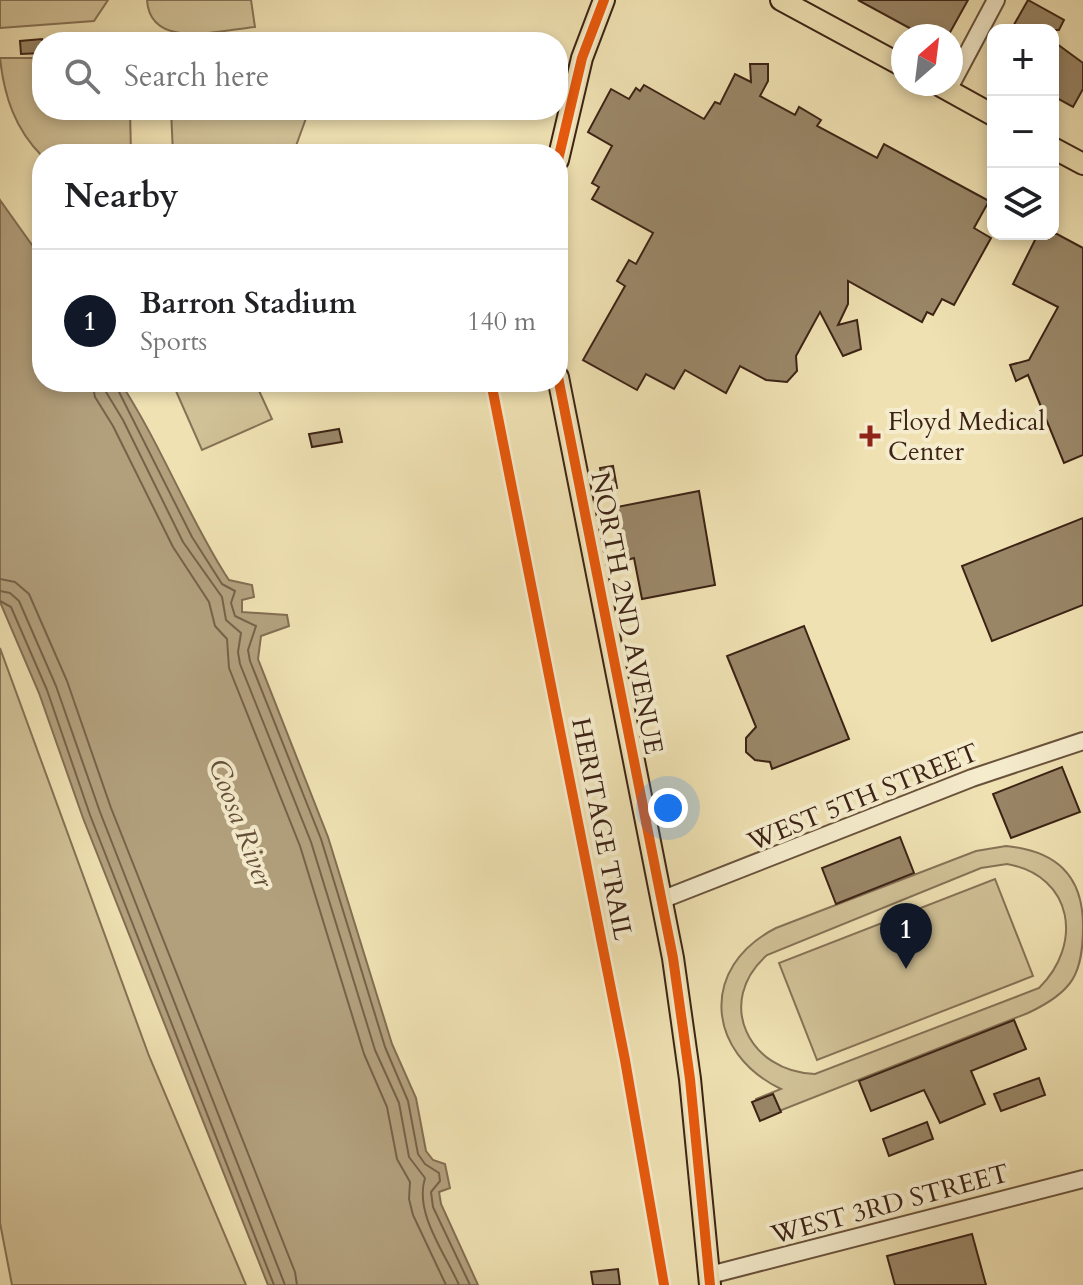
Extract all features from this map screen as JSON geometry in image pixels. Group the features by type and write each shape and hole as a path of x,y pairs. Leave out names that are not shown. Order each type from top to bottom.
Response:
{"main road":[{"path":"568,113 574,85 604,0"},
{"path":"781,0 891,60"},
{"path":"958,96 987,112"},
{"path":"561,144 567,120"},
{"path":"1059,151 1083,164"},
{"name":"NORTH 2ND AVENUE","path":"561,392 682,1013 710,1280"}],"street":[{"path":"963,53 996,0"},
{"name":"WEST 5TH STREET","path":"661,900 972,778 1083,741"},
{"name":"WEST 3RD STREET","path":"710,1280 1083,1179"}],"shaded area":[{"path":"0,0 108,0 94,21 0,28"},
{"path":"147,0 251,0 255,27 215,32 174,32 160,26 151,16"},
{"path":"0,58 32,58 32,120 130,120 131,144 32,145 12,111"},
{"path":"171,120 305,120 297,144 173,144"},
{"path":"176,392 260,392 272,419 202,450"},
{"path":"0,648 149,1056 246,1285 12,1285 0,1223"},
{"path":"1006,846 1039,853 1063,869 1072,880 1082,908 1082,943 1077,969 1065,989 1028,1013 764,1117 756,1099 781,1089 756,1073 738,1054 726,1033 722,1010 724,987 734,965 751,945 776,928 976,851","holes":["1007,864 1029,871 1046,882 1058,897 1065,914 1066,933 1062,952 1053,971 1039,988 815,1074 792,1070 772,1061 757,1048 746,1031 741,1013 743,993 751,974 767,955 981,868"]},
{"path":"995,879 1033,976 817,1060 779,963"}],"water":[{"name":"Coosa River","path":"0,200 32,245 32,392 126,392 225,574 229,580 252,585 254,597 242,600 242,612 287,615 289,626 261,636 258,659 328,837 392,1044 416,1098 426,1151 433,1160 445,1164 450,1188 439,1192 441,1204 478,1285 268,1285 83,818 39,693 0,602"}],"building":[{"path":"858,0 968,0 955,24 902,24"},
{"path":"1028,0 1064,20 1059,30 1059,24 1014,24"},
{"path":"32,40 32,53 21,54 20,41"},
{"path":"1059,45 1083,63 1083,89 1073,107 1059,99"},
{"name":"Floyd Medical Center","path":"750,64 768,64 768,81 760,96 795,115 799,107 821,120 817,126 877,158 884,144 987,200 974,228 990,240 954,305 942,299 933,315 927,312 922,322 848,281 848,304 838,325 857,320 861,349 843,356 820,312 796,356 797,371 787,382 766,380 740,366 726,393 685,370 674,389 646,374 637,390 583,360 625,286 617,281 629,260 636,264 653,233 592,199 599,187 592,183 612,146 588,132 611,89 629,99 636,88 640,91 644,85 704,119 715,102 720,104 735,74 751,82"},
{"path":"1059,235 1083,248 1083,455 1064,463 1028,375 1016,381 1010,365 1029,360 1058,307 1013,284 1035,240 1059,240"},
{"path":"339,429 342,442 312,447 309,434"},
{"path":"613,466 617,488 604,490 600,468"},
{"path":"699,491 715,585 642,599 634,558 627,560 617,507"},
{"path":"1083,518 1083,605 992,641 962,566"},
{"path":"804,626 849,739 772,769 770,762 755,760 746,752 746,738 756,727 727,656"},
{"path":"1062,767 1080,812 1011,838 993,794"},
{"path":"900,837 914,873 836,904 822,868"},
{"path":"1014,1020 1026,1049 971,1071 985,1104 940,1123 924,1090 871,1111 859,1081"},
{"path":"1039,1078 1045,1095 1001,1111 994,1094"},
{"path":"773,1094 781,1112 760,1121 752,1102"},
{"path":"927,1122 933,1139 889,1156 883,1139"},
{"path":"972,1234 986,1285 895,1285 887,1256"},
{"path":"618,1269 620,1285 593,1285 591,1272"}],"cycle path":[{"path":"568,118 582,58 604,0"},
{"path":"562,144 567,120"},
{"name":"HERITAGE TRAIL","path":"493,392 625,1060 664,1285"},
{"path":"561,392 673,958 690,1079 710,1285"}],"place":[{"name":"Floyd Medical Center","path":"870,436"},
{"name":"Barron Stadium","path":"906,969"}]}
